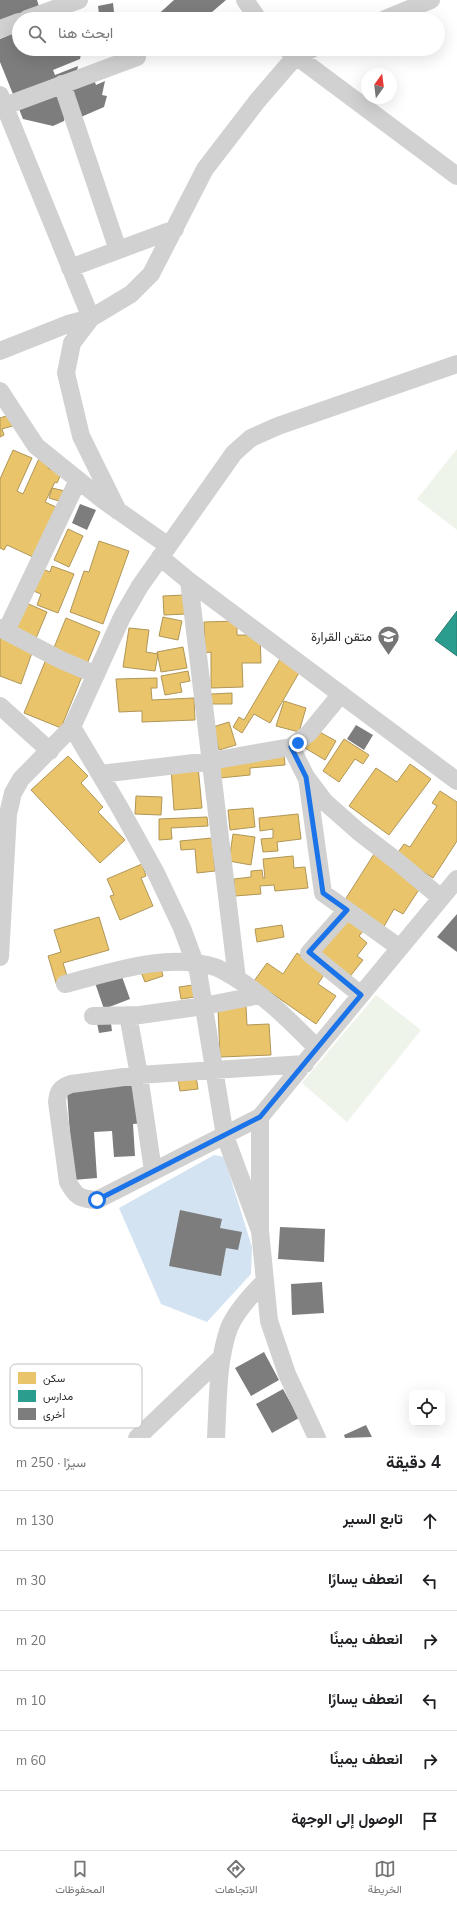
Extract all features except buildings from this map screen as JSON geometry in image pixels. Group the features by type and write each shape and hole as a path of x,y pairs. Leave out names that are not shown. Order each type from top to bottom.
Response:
{"street":[{"path":"46,12 79,0"},
{"path":"245,0 253,12"},
{"path":"402,12 431,0"},
{"path":"0,29 12,25"},
{"path":"0,351 68,324 91,318 131,294 151,274 205,169 294,56"},
{"path":"304,56 457,176"},
{"path":"91,318 2,101 62,84 137,57"},
{"path":"62,84 118,250"},
{"path":"70,268 175,229"},
{"path":"91,318 72,343 66,373 81,436 118,511"},
{"path":"0,957 8,814 13,793 21,779 72,727 122,617 140,586 163,551 234,453 251,438 278,426 457,364"},
{"path":"0,391 36,446 118,511 163,551 189,581 457,781"},
{"path":"78,480 3,629 59,659 96,675"},
{"path":"189,581 237,979"},
{"path":"100,774 211,761 291,747 309,733 341,694"},
{"path":"0,706 50,751"},
{"path":"72,727 156,874 182,928 198,971 225,1136 260,1231"},
{"path":"291,747 306,777 325,802 359,832 441,898"},
{"path":"306,777 323,893 400,948"},
{"path":"305,1064 139,1075 71,1084 62,1087 58,1092 58,1102 68,1182 74,1193 83,1199 97,1200 260,1117 305,1064 457,879"},
{"path":"347,910 309,952 361,995"},
{"path":"65,984 128,968 160,963 195,963 216,967 260,995 284,1015 318,1048"},
{"path":"93,1016 128,1015 204,1006 260,995"},
{"path":"128,1015 139,1075 153,1171"},
{"path":"260,1117 260,1231 269,1321 287,1374 317,1438"},
{"path":"216,1438 222,1357 230,1328 249,1297 264,1282"},
{"path":"137,1438 222,1357"}],"shaded area":[{"path":"457,449 457,530 417,499"},
{"path":"376,995 421,1030 347,1122 302,1083"}],"water":[{"path":"214,1155 224,1157 252,1247 251,1274 207,1322 161,1304 119,1208"}],"place":[{"name":"متقن القرارة","path":"388,656"}],"route":[{"path":"97,1200 260,1117 361,995 309,952 347,910 323,893 306,777 291,747 298,743"}]}
